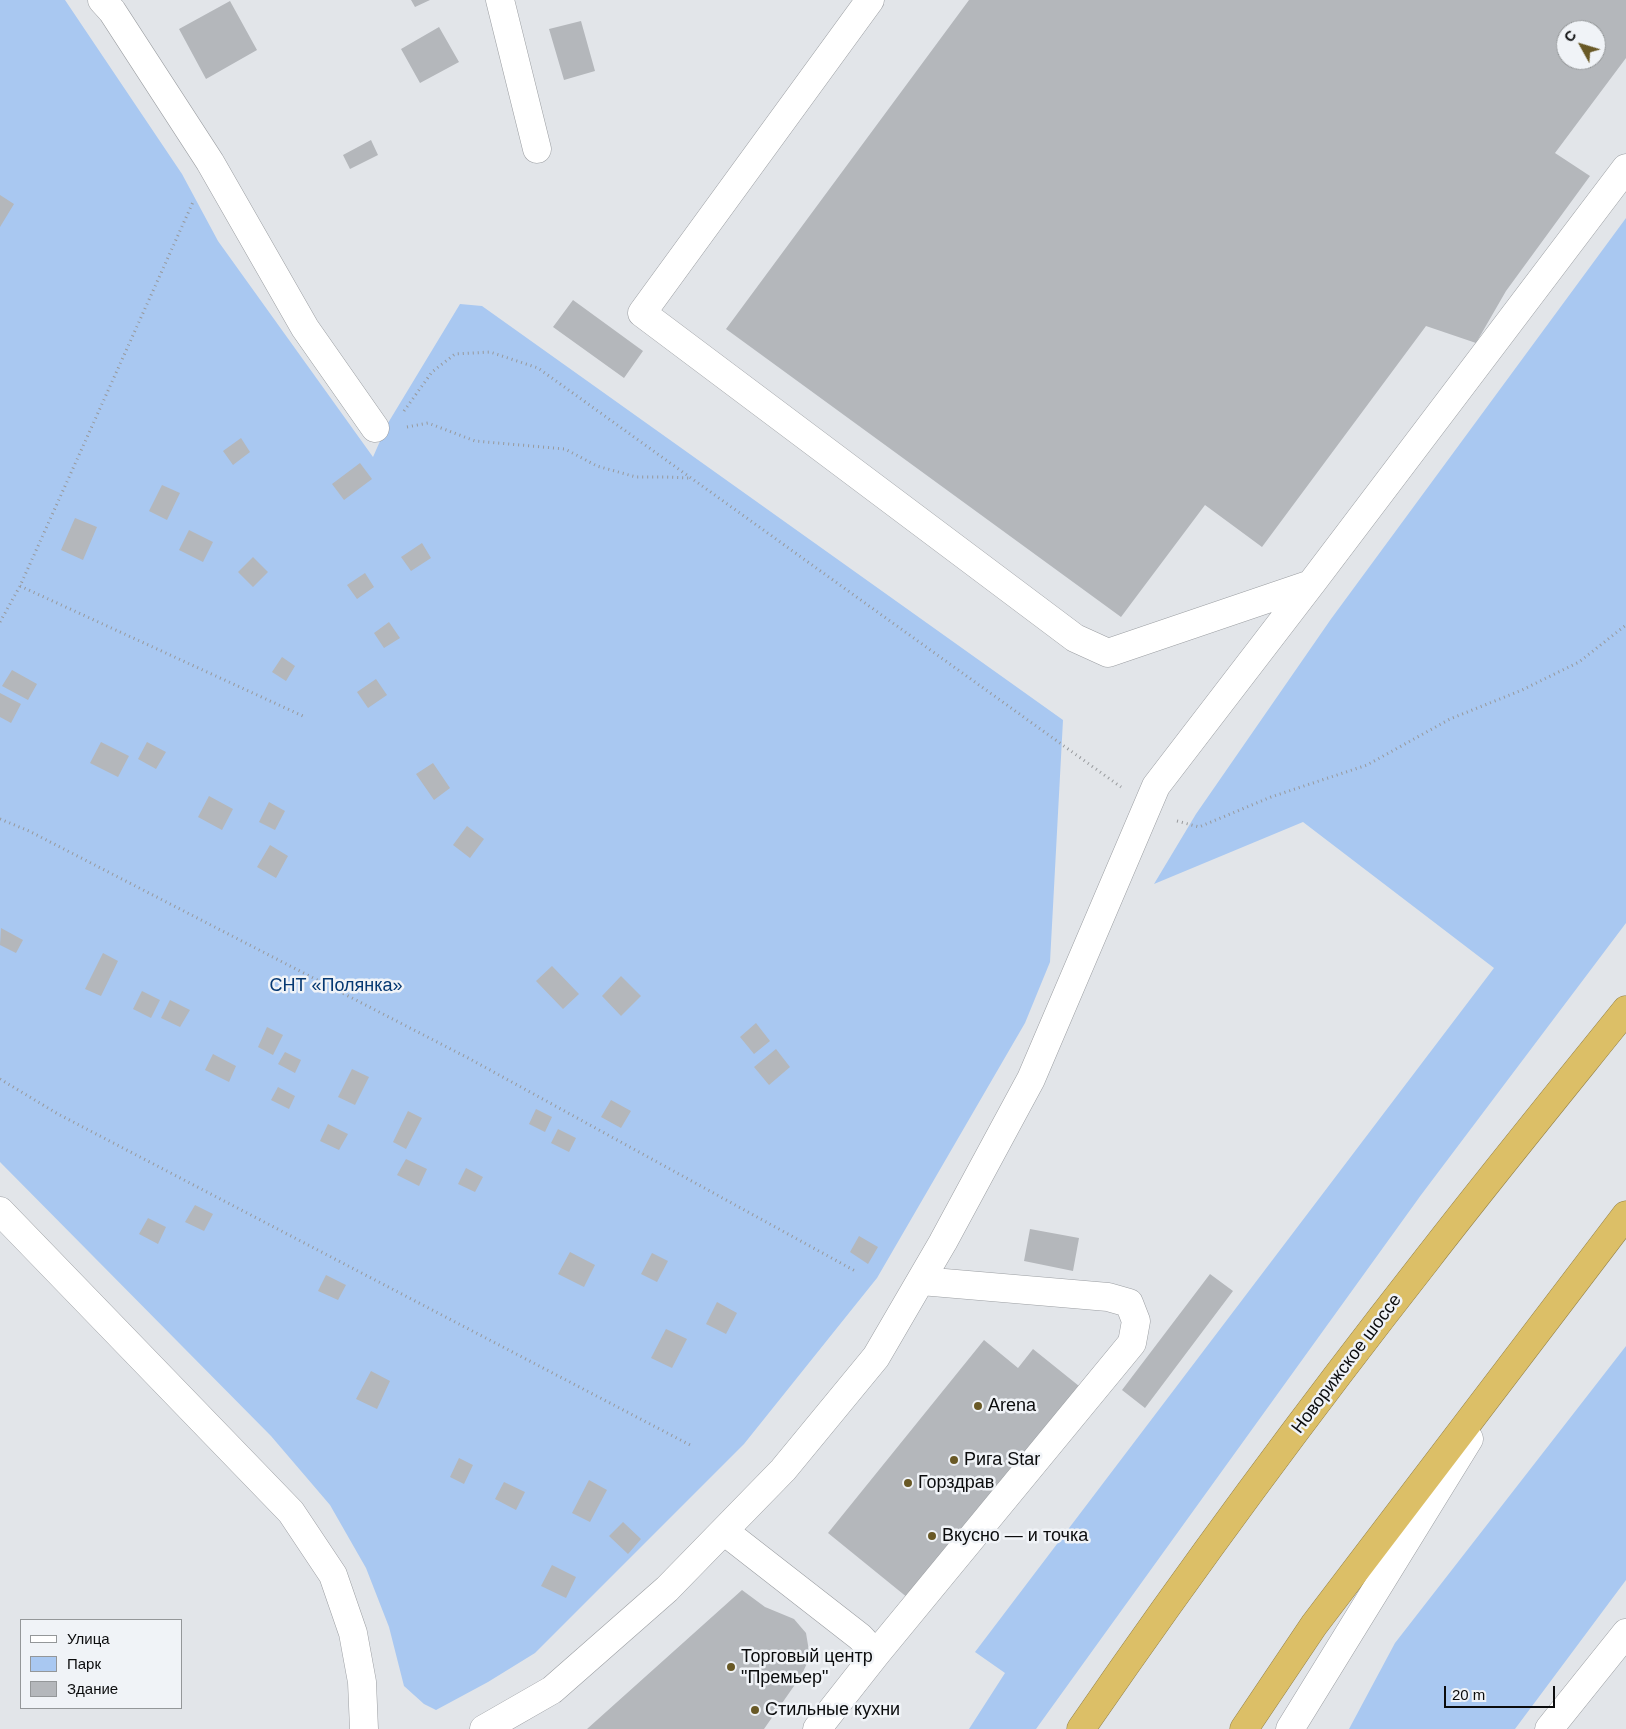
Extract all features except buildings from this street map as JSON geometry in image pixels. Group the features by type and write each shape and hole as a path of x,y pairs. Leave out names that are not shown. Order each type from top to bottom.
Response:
{"highway":[{"name":"Новорижское шоссе","path":"1082,1729 1263,1475 1416,1273 1626,1010"},
{"path":"1244,1729 1314,1625 1626,1215"}],"street":[{"path":"102,0 112,11 210,162 305,328 375,428"},
{"path":"500,0 537,148"},
{"path":"870,0 642,313 1075,638 1108,653 1311,584"},
{"path":"484,1729 552,1690 668,1589 783,1470 876,1357 921,1280 1032,1079 1156,786 1626,168"},
{"path":"0,1211 291,1512 333,1575 353,1633 362,1682 364,1729"},
{"path":"817,1729 876,1654 1132,1343 1136,1321 1129,1304 1108,1297 921,1280"},
{"path":"1290,1729 1528,1342"},
{"path":"724,1531 860,1637 876,1654"},
{"path":"1549,1729 1626,1633"},
{"path":"1070,1729 1119,1675"}],"path":[{"path":"0,622 20,586 210,162"},
{"path":"375,428 390,430 428,424 475,441 565,449 597,466 636,478 691,478"},
{"path":"20,586 305,717"},
{"path":"0,819 28,831 470,1059 857,1272"},
{"path":"0,1078 58,1114 692,1446"}],"green space":[{"name":"СНТ «Полянка»","path":"0,0 65,0 182,174 218,241 373,457 388,423 460,304 482,306 1063,720 1050,962 1025,1023 877,1278 744,1444 535,1653 488,1682 436,1710 424,1704 404,1686 389,1627 366,1568 330,1505 271,1436 0,1162"},
{"path":"1626,218 1626,923 1421,1195 1036,1729 969,1729 1005,1673 975,1652 1494,968 1303,822 1154,884 1196,814 1331,619"},
{"path":"1626,1346 1626,1580 1515,1729 1349,1729 1395,1643"}],"place":[{"name":"Arena","path":"978,1406"},
{"name":"Рига Star","path":"954,1460"},
{"name":"Горздрав","path":"908,1483"},
{"name":"Вкусно — и точка","path":"932,1536"},
{"name":"Торговый центр \"Премьер\"","path":"731,1667"},
{"name":"Стильные кухни","path":"755,1710"}]}
